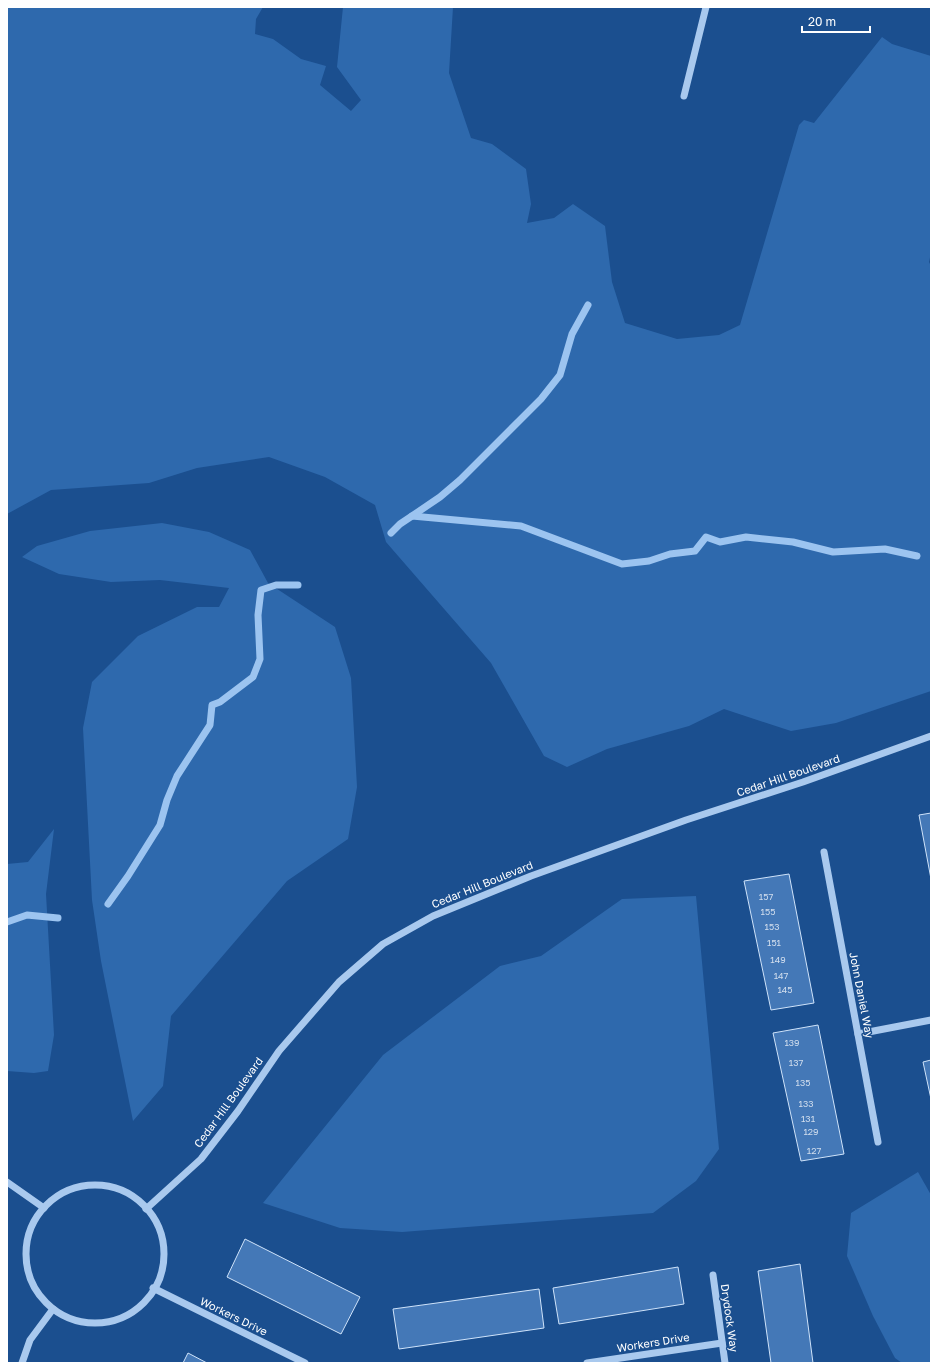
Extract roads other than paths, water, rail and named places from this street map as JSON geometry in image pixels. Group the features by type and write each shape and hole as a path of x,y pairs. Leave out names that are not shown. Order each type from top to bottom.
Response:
{"street":[{"path":"684,96 706,7"},
{"name":"Cedar Hill Boulevard","path":"146,1209 200,1159 238,1111 278,1051 339,982 383,944 432,916 531,876 686,820 803,782 931,736"},
{"name":"John Daniel Way","path":"824,852 878,1142"},
{"path":"858,1034 931,1020"},
{"path":"7,1182 44,1208"},
{"path":"102,1185 123,1191 141,1203 146,1209 154,1219 162,1239 163,1261 158,1282 146,1300 129,1314 109,1322 88,1323 67,1317 48,1306 35,1289 27,1268 26,1247 32,1226 44,1208 60,1194 80,1186 102,1185"},
{"name":"Drydock Way","path":"713,1275 726,1363"},
{"name":"Workers Drive","path":"154,1288 304,1363"},
{"path":"22,1363 30,1340 53,1309"},
{"name":"Workers Drive","path":"587,1363 722,1343"}],"waterway":[{"path":"412,516 440,497 460,480 541,399 560,375 572,334 588,305"},
{"path":"391,533 400,524 412,516 521,526 622,564 649,561 670,554 695,551 706,537 720,542 746,537 793,542 833,552 885,549 917,556"},
{"path":"108,904 128,876 160,825 167,800 177,776 210,725 212,705 220,702 253,677 260,659 258,615 261,590 276,585 298,585"},
{"path":"7,922 27,915 58,918"}]}
